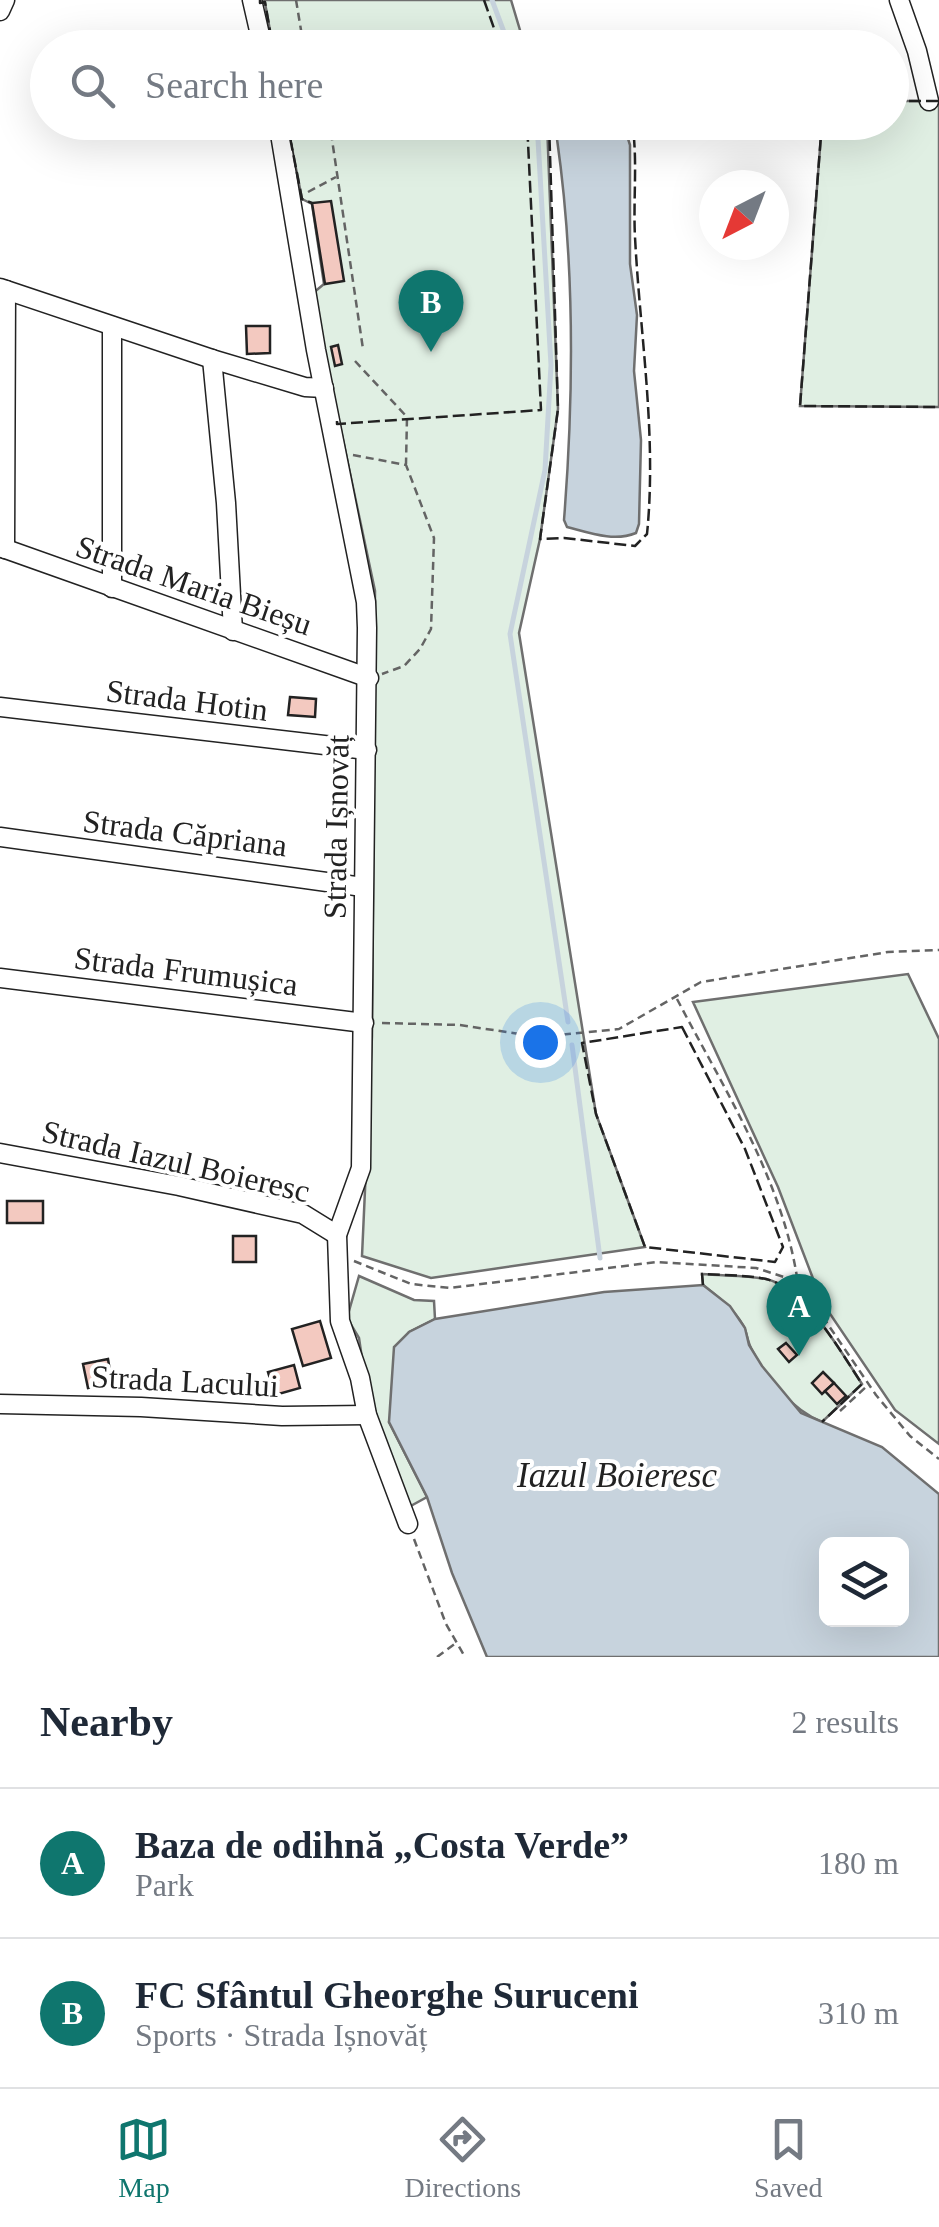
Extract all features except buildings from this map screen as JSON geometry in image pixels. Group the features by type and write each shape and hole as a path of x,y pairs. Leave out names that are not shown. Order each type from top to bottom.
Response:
{"street":[{"path":"0,11 5,0"},
{"path":"252,0 259,30"},
{"path":"899,0 929,101"},
{"name":"Strada Ișnovăț","path":"281,140 366,602 369,678 361,1168 337,1234 340,1321 360,1378 366,1415 408,1524"},
{"path":"2,548 3,289 212,359 305,387 324,388"},
{"path":"112,326 112,588"},
{"path":"212,359 233,631"},
{"name":"Strada Maria Bieșu","path":"2,548 369,678"},
{"name":"Strada Hotin","path":"0,707 367,750"},
{"name":"Strada Căpriana","path":"0,837 363,887"},
{"name":"Strada Frumușica","path":"0,978 364,1023"},
{"name":"Strada Iazul Boieresc","path":"0,1153 180,1186 303,1214 337,1234"},
{"name":"Strada Lacului","path":"0,1404 282,1416 366,1415"}],"path":[{"path":"296,0 301,30"},
{"path":"332,140 364,349"},
{"path":"296,216 308,192 338,177"},
{"path":"355,361 407,416 406,465 434,538 432,629 420,650 404,666 369,678"},
{"path":"337,454 406,465"},
{"path":"364,1023 460,1024 539,1037 620,1029 701,982 888,952 939,950"},
{"path":"675,997 752,1143 792,1244 798,1286"},
{"path":"354,1261 410,1284 450,1288 656,1262 756,1268 788,1278 798,1286 868,1385 910,1436 939,1459"},
{"path":"840,1410 868,1385"},
{"path":"408,1524 465,1657"},
{"path":"437,1657 456,1643"}],"green space":[{"path":"511,0 520,30 270,30 265,3 260,3"},
{"path":"909,101 939,101 939,407 800,406 821,140 909,140"},
{"path":"290,140 548,140 558,409 540,539 519,633 596,1114 645,1247 431,1278 362,1256 372,1036 375,591 312,294 324,284 312,204 302,199"},
{"path":"908,974 939,1039 939,1444 895,1410 822,1302 778,1187 693,1002"},
{"path":"702,1274 766,1279 781,1285 821,1322 862,1384 822,1422 811,1417 780,1391 751,1348 743,1325 703,1285"},
{"path":"359,1276 414,1300 434,1301 435,1319 409,1332 389,1422 427,1497 407,1508 369,1406 359,1338 347,1318"}],"water":[{"path":"557,140 628,140 630,264 637,315 634,371 641,440 639,524 636,533 628,536 593,534 567,527 564,520 571,329"},
{"name":"Iazul Boieresc","path":"703,1285 730,1306 762,1366 801,1413 882,1447 939,1494 939,1657 487,1657 452,1573 427,1497 389,1422 394,1347 409,1332 435,1319 604,1292"}],"waterway":[{"path":"492,0 503,30"},
{"path":"538,140 551,365 545,470 510,634 568,1022"},
{"path":"572,1045 600,1258"}],"fence":[{"path":"260,0 265,2 270,30"},
{"path":"484,0 495,30"},
{"path":"909,101 939,101"},
{"path":"291,140 302,199 312,203"},
{"path":"337,421 541,410 528,140"},
{"path":"550,140 558,409 540,539 635,546 647,534 650,460 635,237 634,140"},
{"path":"821,140 800,406 939,407"},
{"path":"682,1027 745,1149 783,1247 775,1262 645,1247 596,1114 582,1043 682,1027"},
{"path":"703,1285 702,1274 766,1279 781,1285 808,1308 862,1384 822,1422"}],"place":[{"name":"FC Sfântul Gheorghe Suruceni","path":"431,352"},
{"name":"Baza de odihnă „Costa Verde”","path":"799,1356"}]}
